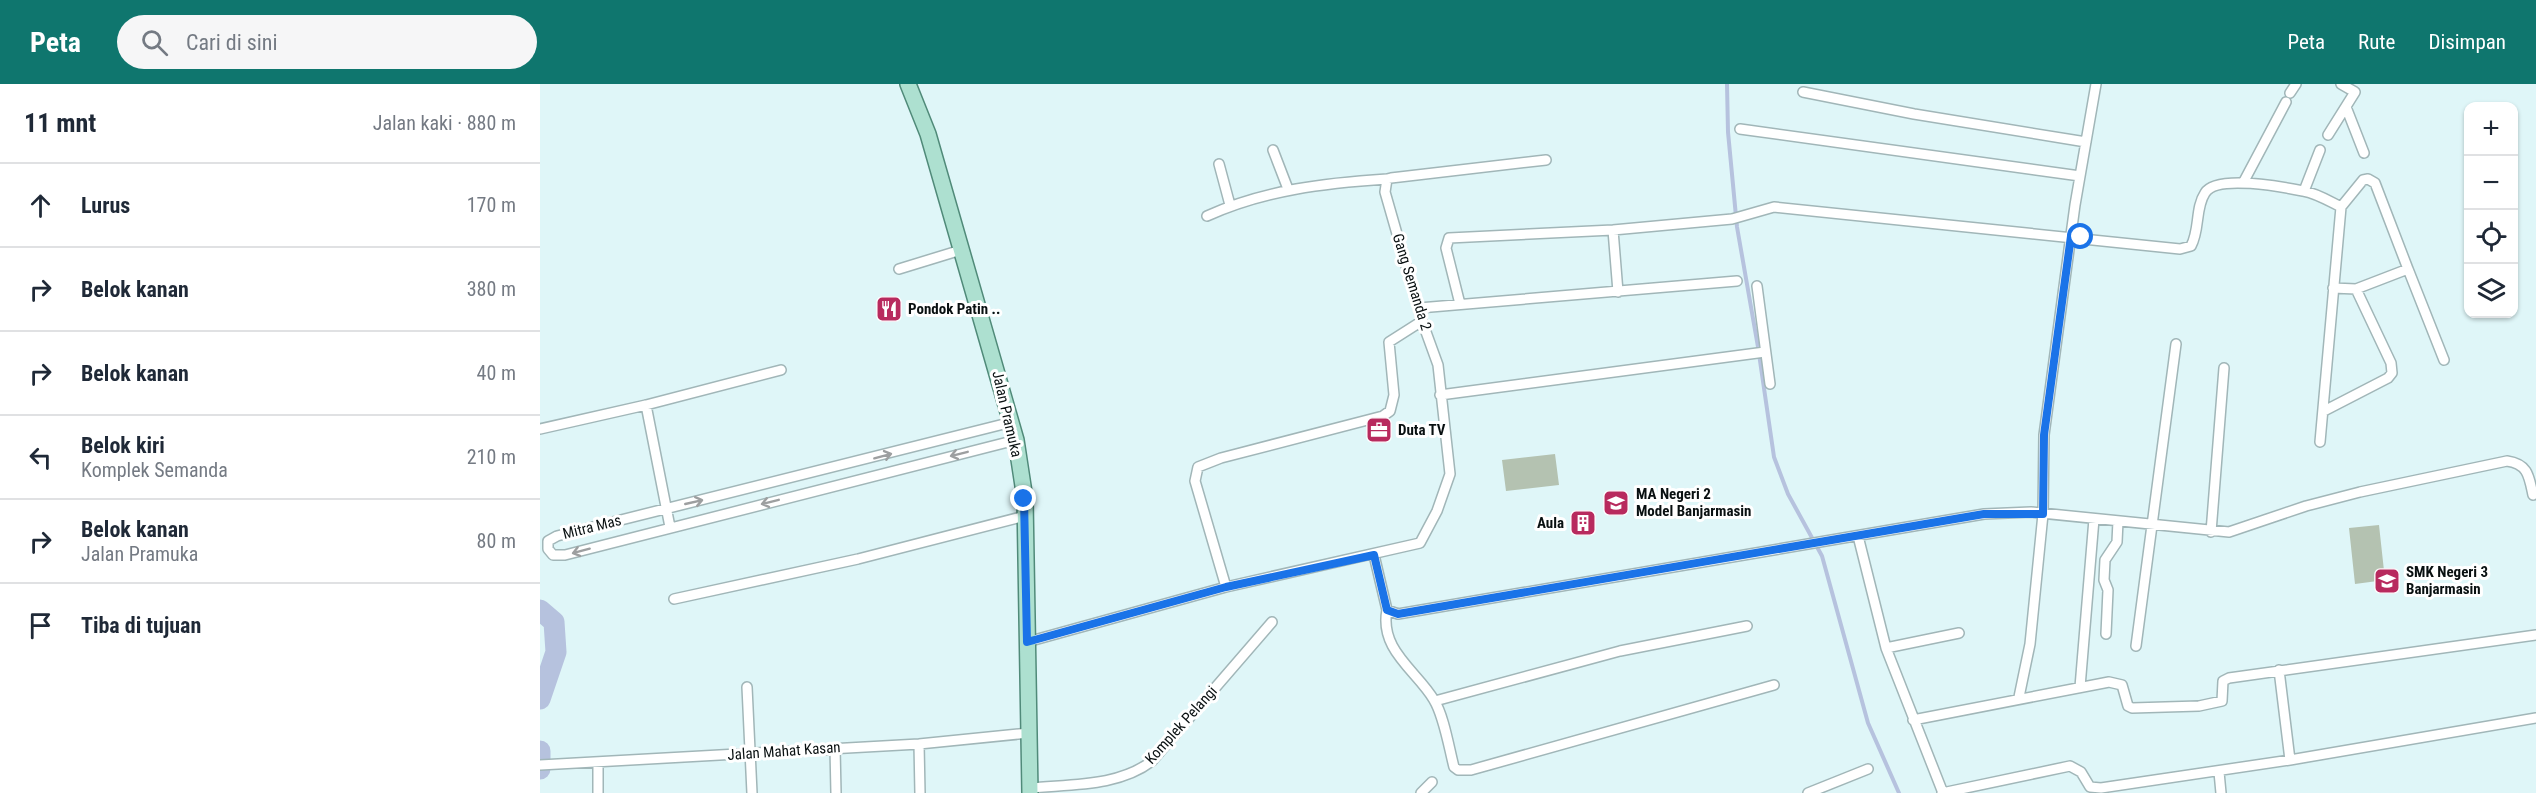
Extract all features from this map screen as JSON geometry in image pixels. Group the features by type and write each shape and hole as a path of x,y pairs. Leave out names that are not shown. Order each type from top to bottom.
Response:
{"main road":[{"name":"Jalan Pramuka","path":"908,84 928,134 1016,440 1025,516 1030,791"}],"street":[{"path":"2019,697 2030,644 2043,514 2044,435 2071,236 2096,84"},
{"path":"2243,183 2296,84"},
{"path":"2328,135 2355,92 2342,84"},
{"path":"1803,92 1914,114 2086,142"},
{"path":"2346,107 2364,153"},
{"path":"1740,129 1964,158 2080,176"},
{"path":"1273,150 1288,189"},
{"path":"2304,191 2320,150"},
{"path":"1207,216 1230,205 1288,189 1546,160"},
{"path":"1219,164 1230,205"},
{"name":"Gang Semanda 2","path":"1374,555 1411,546 1424,539 1446,490 1450,474 1438,365 1422,321 1385,192 1388,179"},
{"path":"2320,442 2341,207 2363,180 2368,179 2375,183 2444,360"},
{"path":"1460,304 1446,248 1449,238 1613,230 1736,218 1774,207 2188,248 2193,242 2205,191 2217,184 2243,183 2304,191 2341,207"},
{"path":"1613,230 1617,292"},
{"path":"899,269 961,250"},
{"path":"2334,288 2355,290 2408,269"},
{"path":"1419,308 1737,281"},
{"path":"1757,286 1770,384"},
{"path":"2324,411 2388,378 2392,373 2391,363 2355,290"},
{"path":"1226,587 1195,481 1198,467 1221,458 1383,416 1390,411 1394,396 1389,342 1398,334 1422,321"},
{"path":"2136,646 2154,525 2175,344"},
{"path":"1440,395 1765,352"},
{"path":"2211,532 2224,368"},
{"path":"540,429 646,405 781,370"},
{"path":"646,405 670,527"},
{"name":"Mitra Mas","path":"1012,422 557,536 548,541 548,549 553,555 565,555 1016,440"},
{"path":"1387,610 1398,614 1442,608 1984,514 2043,514 2211,532 2238,530 2306,506 2360,492 2506,461 2518,463 2527,470 2533,495"},
{"path":"807,475 811,491"},
{"path":"674,599 858,559 1025,516"},
{"path":"2080,687 2094,519"},
{"path":"2106,634 2108,590 2104,580 2105,560 2116,542 2118,521"},
{"path":"1858,536 1886,648 1942,793 2059,767 2076,768 2090,787 2101,788 2219,772 2536,718"},
{"path":"1027,642 1226,587 1374,555 1387,610 1385,621 1389,640 1416,680 1435,701 1454,767 1463,771 1774,685"},
{"name":"Komplek Pelangi","path":"1030,791 1124,778 1140,770 1152,761 1272,622"},
{"path":"1435,701 1620,651 1747,626"},
{"path":"1886,648 1959,633"},
{"path":"1913,720 2019,697 2118,682 2124,689 2128,706 2132,708 2199,706 2222,701 2225,679 2536,635"},
{"path":"2279,670 2290,760"},
{"path":"747,687 752,753 752,793"},
{"name":"Jalan Mahat Kasan","path":"545,765 919,744 1029,733"},
{"path":"919,744 920,793"},
{"path":"835,748 836,793"},
{"path":"598,763 598,793"},
{"path":"1808,793 1868,770"},
{"path":"2219,772 2221,793"},
{"path":"1421,793 1432,782"}],"green space":[{"path":"1555,454 1559,485 1506,491 1502,460"},
{"path":"2379,525 2385,580 2355,584 2349,528"}],"waterway":[{"path":"1727,84 1728,132 1737,227 1774,457 1788,494 1822,556 1868,723 1899,793"},
{"path":"540,610 554,622 556,652 540,699"},
{"path":"540,751 540,769"}],"place":[{"name":"Pondok Patin ..","path":"889,309"},
{"name":"Duta TV","path":"1379,430"},
{"name":"MA Negeri 2 Model Banjarmasin","path":"1616,503"},
{"name":"Aula","path":"1583,523"},
{"name":"SMK Negeri 3 Banjarmasin","path":"2387,581"}],"route":[{"path":"1024,499 1027,642 1226,587 1374,555 1387,610 1398,614 1984,514 2031,512 2043,514 2044,435 2071,236 2081,237"}]}
